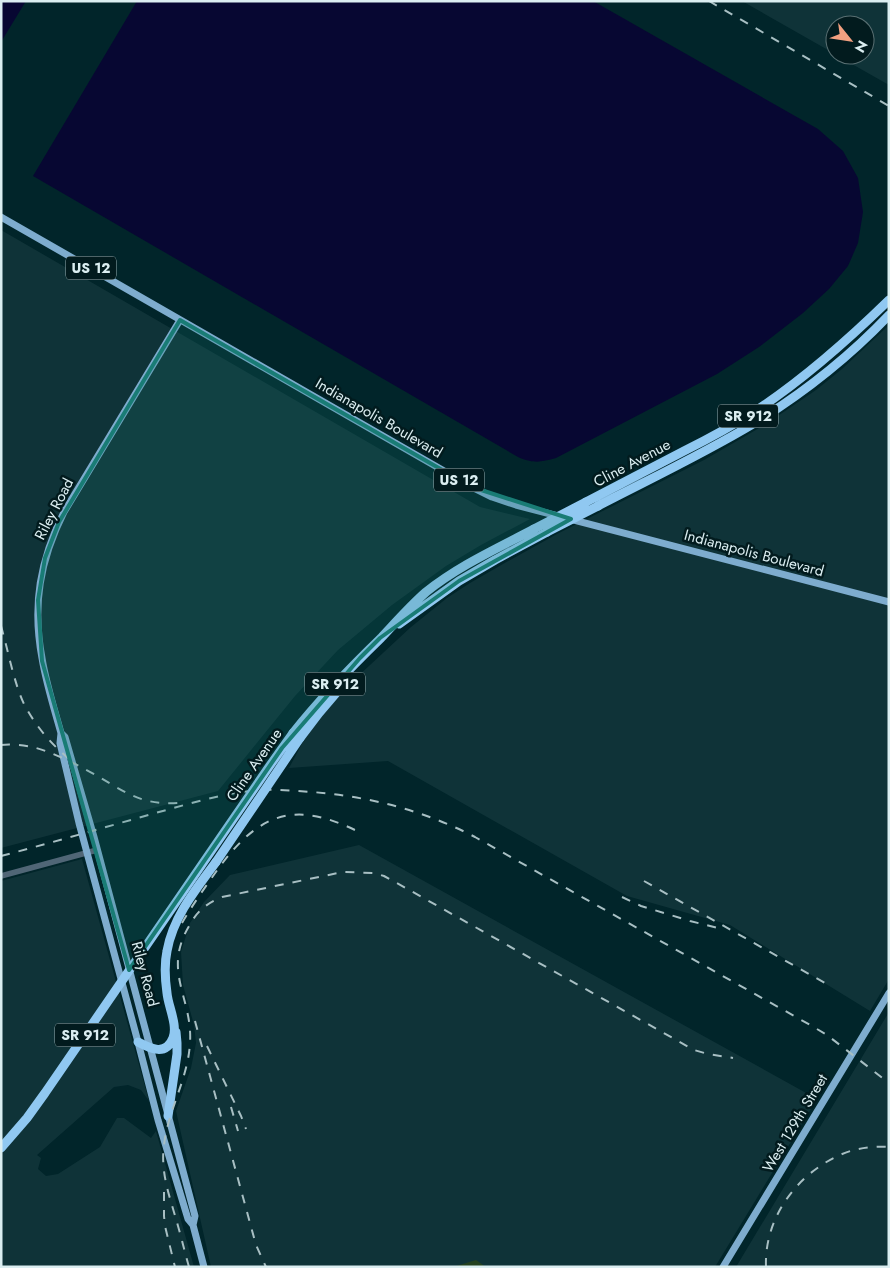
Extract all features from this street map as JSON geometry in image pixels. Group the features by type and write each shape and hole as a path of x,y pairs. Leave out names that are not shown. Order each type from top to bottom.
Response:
{"highway":[{"name":"Cline Avenue","path":"1,1148 28,1118 271,764 297,735 328,692 406,610 427,591 464,567 534,528 722,431 754,412 826,358 889,300"},
{"name":"Cline Avenue","path":"380,638 459,581 495,560 723,441 774,411 833,367 889,315"},
{"path":"168,1116 177,1037 167,997 165,980 166,958 174,926 184,907 216,862 297,735 319,713 357,668 404,621"},
{"path":"138,1042 150,1049 157,1050 166,1047 174,1036 175,1029"}],"main road":[{"name":"Indianapolis Boulevard","path":"1,217 492,497 516,505 889,602"},
{"name":"Riley Road","path":"180,320 64,512 54,532 45,558 39,588 37,612 42,661 61,733 60,746 87,852 158,1120 188,1219 193,1225 204,1267"},
{"name":"Riley Road","path":"61,733 65,737 97,850 195,1216 193,1225"},
{"name":"West 129th Street","path":"723,1267 889,993"}],"street":[{"path":"1,876 97,850"}],"highlighted area":[{"path":"180,320 472,487 571,519 459,581 380,638 360,658 282,748 129,970 42,661 38,600 45,558 59,522"}],"shaded area":[{"path":"1,1 26,1 1,42"},
{"path":"137,1 593,1 818,129 843,151 858,178 863,212 858,243 848,266 829,289 803,313 759,347 717,374 556,458 537,462 529,461 518,457 33,176"},
{"path":"742,1 889,1 889,85 854,65 875,65 875,15 825,15 825,48"},
{"path":"1,230 480,507 530,519 446,566 392,605 338,650 295,696 218,791 1,848"},
{"path":"889,325 889,979 870,1011 730,925 627,896 388,761 289,768 304,740 326,710 356,678 411,627 447,598 557,534 704,460 766,424 816,390 842,369"},
{"path":"359,845 817,1099 715,1267 486,1267 476,1261 453,1267 211,1267 176,1111 191,1068 196,1043 194,1025 183,985 181,952 190,923 204,902 230,875"},
{"path":"82,859 149,1101 141,1090 128,1085 114,1087 37,1155 41,1158 38,1169 46,1176 58,1174 100,1147 117,1118 124,1118 151,1138 156,1131 194,1267 1,1267 1,881"},
{"path":"889,1012 889,1267 736,1267"}],"green space":[{"path":"476,1260 486,1267 453,1267"}],"railway":[{"path":"709,1 889,106"},
{"path":"1,626 14,676 24,704 43,733 68,758"},
{"path":"1,745 20,745 40,749 75,764 136,797 155,802 178,803"},
{"path":"1,856 239,792 285,790 343,795 388,804 432,818 475,837 812,1026 827,1035 889,1083"},
{"path":"182,923 233,850 248,835 263,824 279,817 296,815 314,816 335,821 357,831"},
{"path":"189,1267 167,1187 163,1156 169,1119 186,1069 190,1043 190,1027 180,985 178,957 181,942 195,916 207,905 222,897 343,872 374,873 384,876 694,1050 733,1058"},
{"path":"644,881 832,987"},
{"path":"622,897 641,906 722,929"},
{"path":"195,1021 256,1245 266,1267"},
{"path":"207,1046 246,1129"},
{"path":"231,1107 238,1131"},
{"path":"766,1267 767,1249 777,1215 797,1186 824,1163 840,1155 864,1148 889,1147"},
{"path":"164,1192 165,1226 175,1267"}]}
